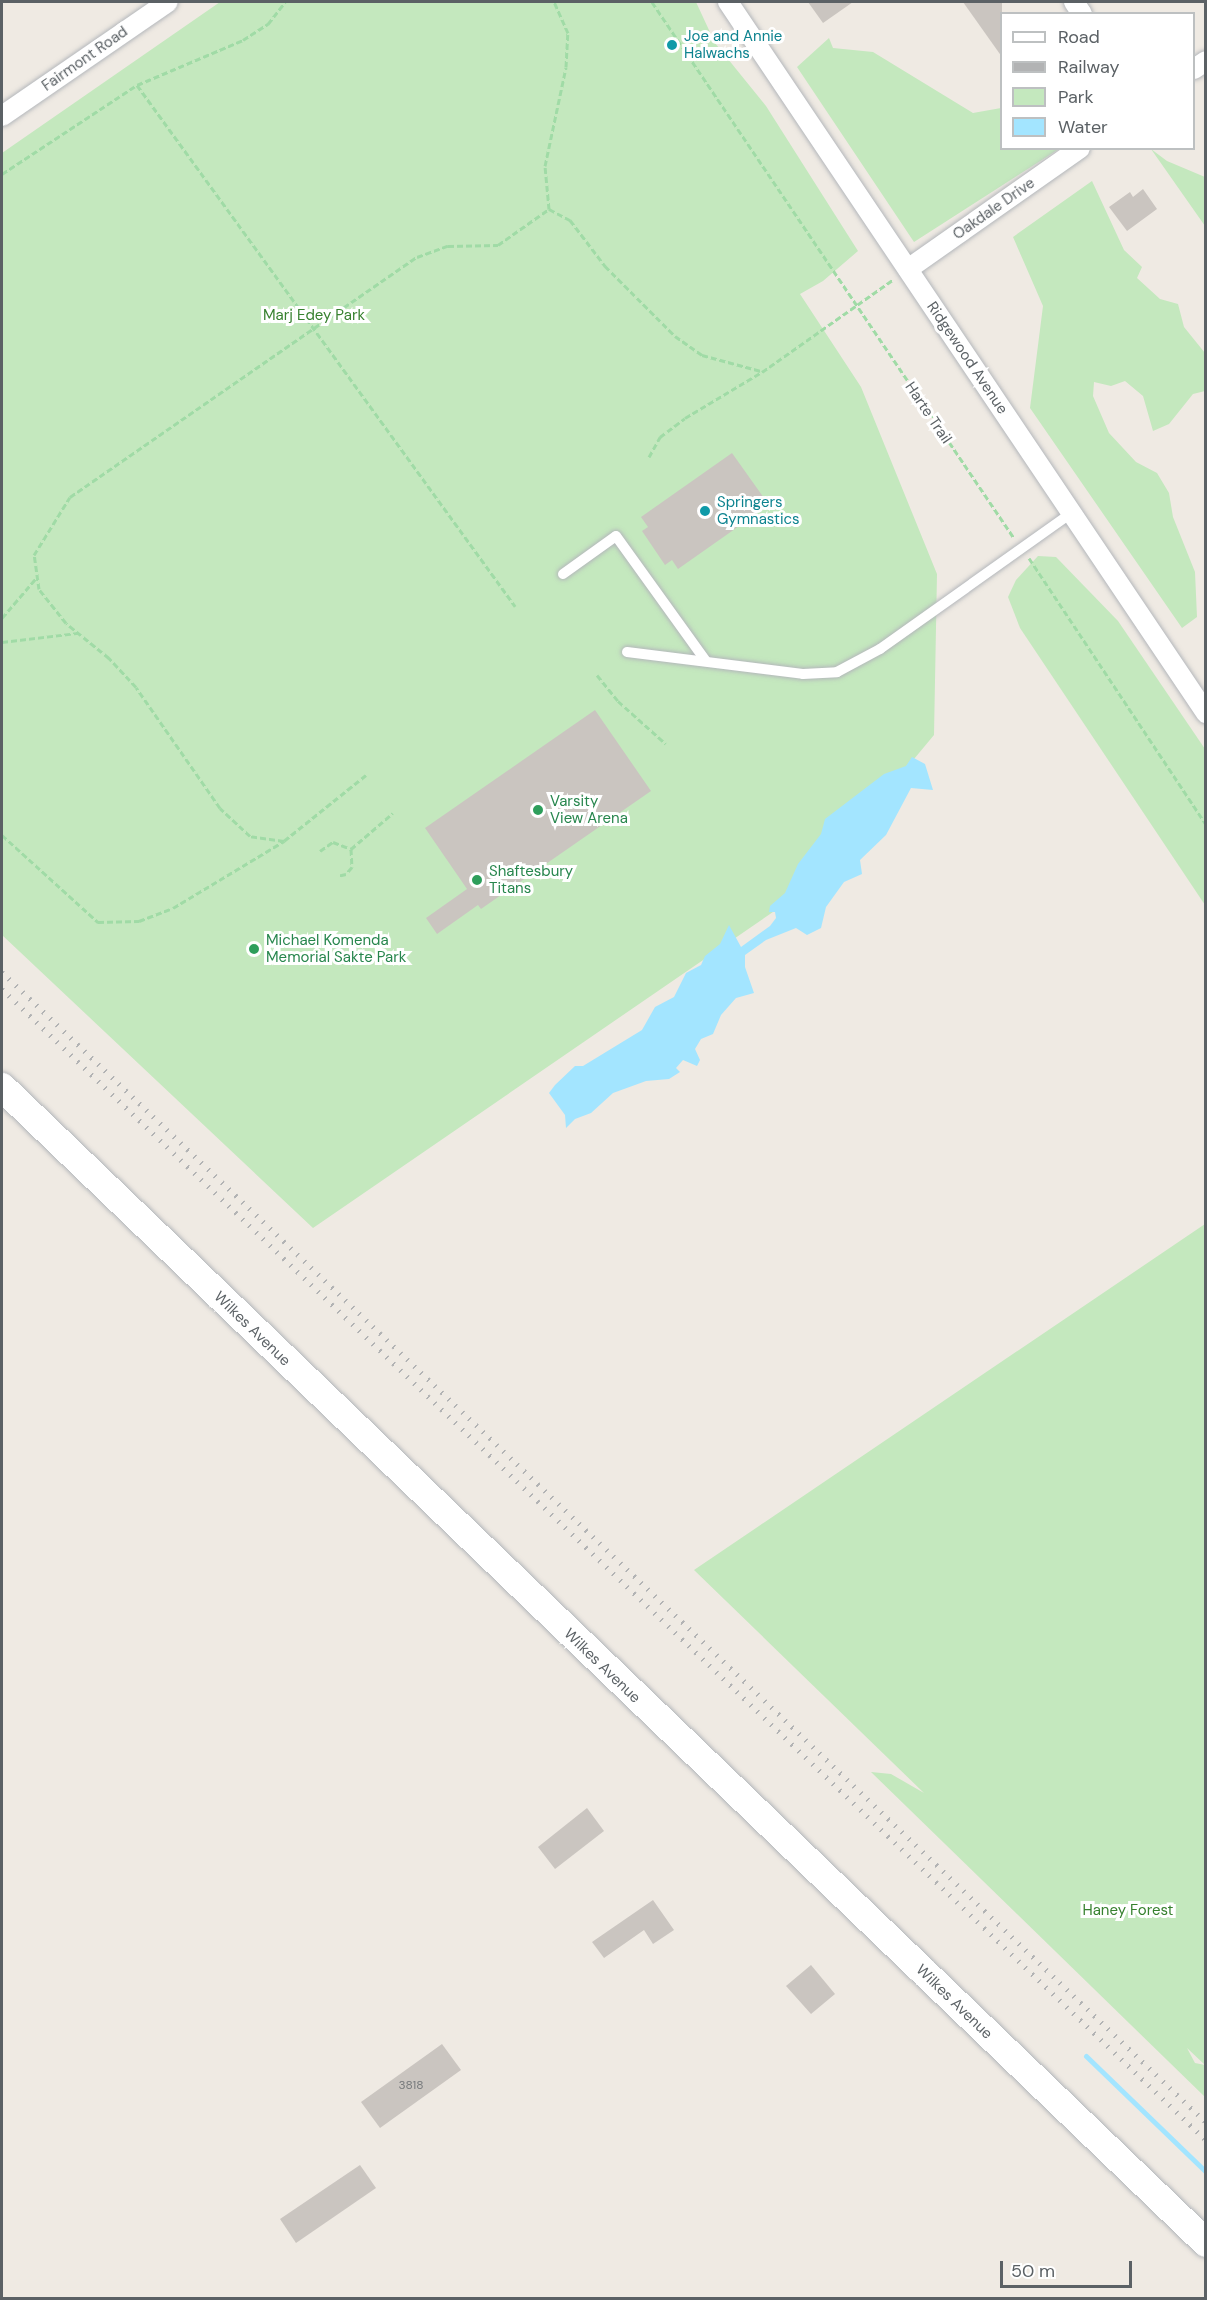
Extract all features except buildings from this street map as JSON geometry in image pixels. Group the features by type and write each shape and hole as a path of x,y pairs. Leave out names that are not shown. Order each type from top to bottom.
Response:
{"main road":[{"name":"Wilkes Avenue","path":"2,1087 1206,2243"}],"street":[{"name":"Fairmont Road","path":"2,116 168,2"},
{"name":"Ridgewood Avenue","path":"728,2 1070,514 1206,713"},
{"name":"Oakdale Drive","path":"908,269 1077,150"}],"lane":[{"path":"627,652 803,674 837,672 880,649 1070,514"},
{"path":"563,574 616,536 705,660"}],"path":[{"path":"2,174 137,85 201,55 243,40 268,24 285,2"},
{"path":"549,209 545,166 566,67 568,33 554,2"},
{"name":"Harte Trail","path":"652,2 1206,824"},
{"path":"137,85 515,606"},
{"path":"284,841 250,836 220,808 136,687 78,633 39,589 34,555 70,497 417,257 448,246 498,245 549,209"},
{"path":"549,209 570,220 605,266 675,336 702,355 762,372"},
{"path":"650,457 660,437 685,418 762,372 908,269"},
{"path":"2,618 37,577"},
{"path":"2,642 78,633"},
{"path":"597,675 618,701 666,744"},
{"path":"2,835 98,922 139,921 172,908 284,841 366,776"},
{"path":"351,849 393,813"},
{"path":"321,851 333,842 351,849"},
{"path":"337,876 346,874 352,867 351,849"}],"green space":[{"name":"Marj Edey Park","path":"220,2 696,2 715,43 766,106 858,251 823,281 800,294 861,387 937,574 934,735 805,890 313,1228 2,935 2,153"},
{"path":"829,38 833,48 873,52 973,113 1000,108 1000,150 1057,150 914,242 797,67"},
{"path":"1152,150 1167,161 1205,177 1205,226"},
{"path":"1092,181 1124,250 1142,267 1137,278 1160,299 1178,304 1184,327 1205,353 1205,391 1193,394 1169,424 1153,431 1143,396 1125,381 1111,386 1094,382 1093,396 1109,433 1136,462 1157,473 1169,493 1173,517 1195,572 1197,617 1182,628 1030,408 1043,306 1013,237"},
{"path":"1038,556 1056,557 1118,621 1205,749 1205,905 1020,628 1008,597 1016,580"},
{"name":"Haney Forest","path":"1205,1224 1205,2065 1205,2097 871,1772 891,1774 924,1793 694,1570","holes":["1187,2048 1205,2065 1195,2063"]}],"water":[{"path":"912,757 925,764 933,790 911,788 886,835 860,860 862,874 844,882 826,907 821,928 807,935 796,928 766,940 745,955 745,967 754,993 736,998 721,1015 713,1034 701,1039 695,1049 700,1060 697,1066 683,1060 676,1068 680,1072 669,1079 646,1081 613,1093 591,1113 575,1119 566,1128 565,1115 549,1093 555,1085 575,1066 583,1066 642,1030 655,1007 674,997 686,973 701,965 705,956 720,944 729,925 741,947 770,926 776,918 775,912 769,912 770,906 785,893 798,864 821,834 825,819 884,774 906,766"}],"waterway":[{"path":"1086,2056 1206,2172"}],"railway":[{"path":"2,972 1206,2122"},
{"path":"2,989 1206,2140"}],"place":[{"name":"Joe and Annie Halwachs","path":"672,45"},
{"name":"Springers Gymnastics","path":"705,511"},
{"name":"Varsity View Arena","path":"538,810"},
{"name":"Shaftesbury Titans","path":"477,880"},
{"name":"Michael Komenda Memorial Sakte Park","path":"254,949"}]}
